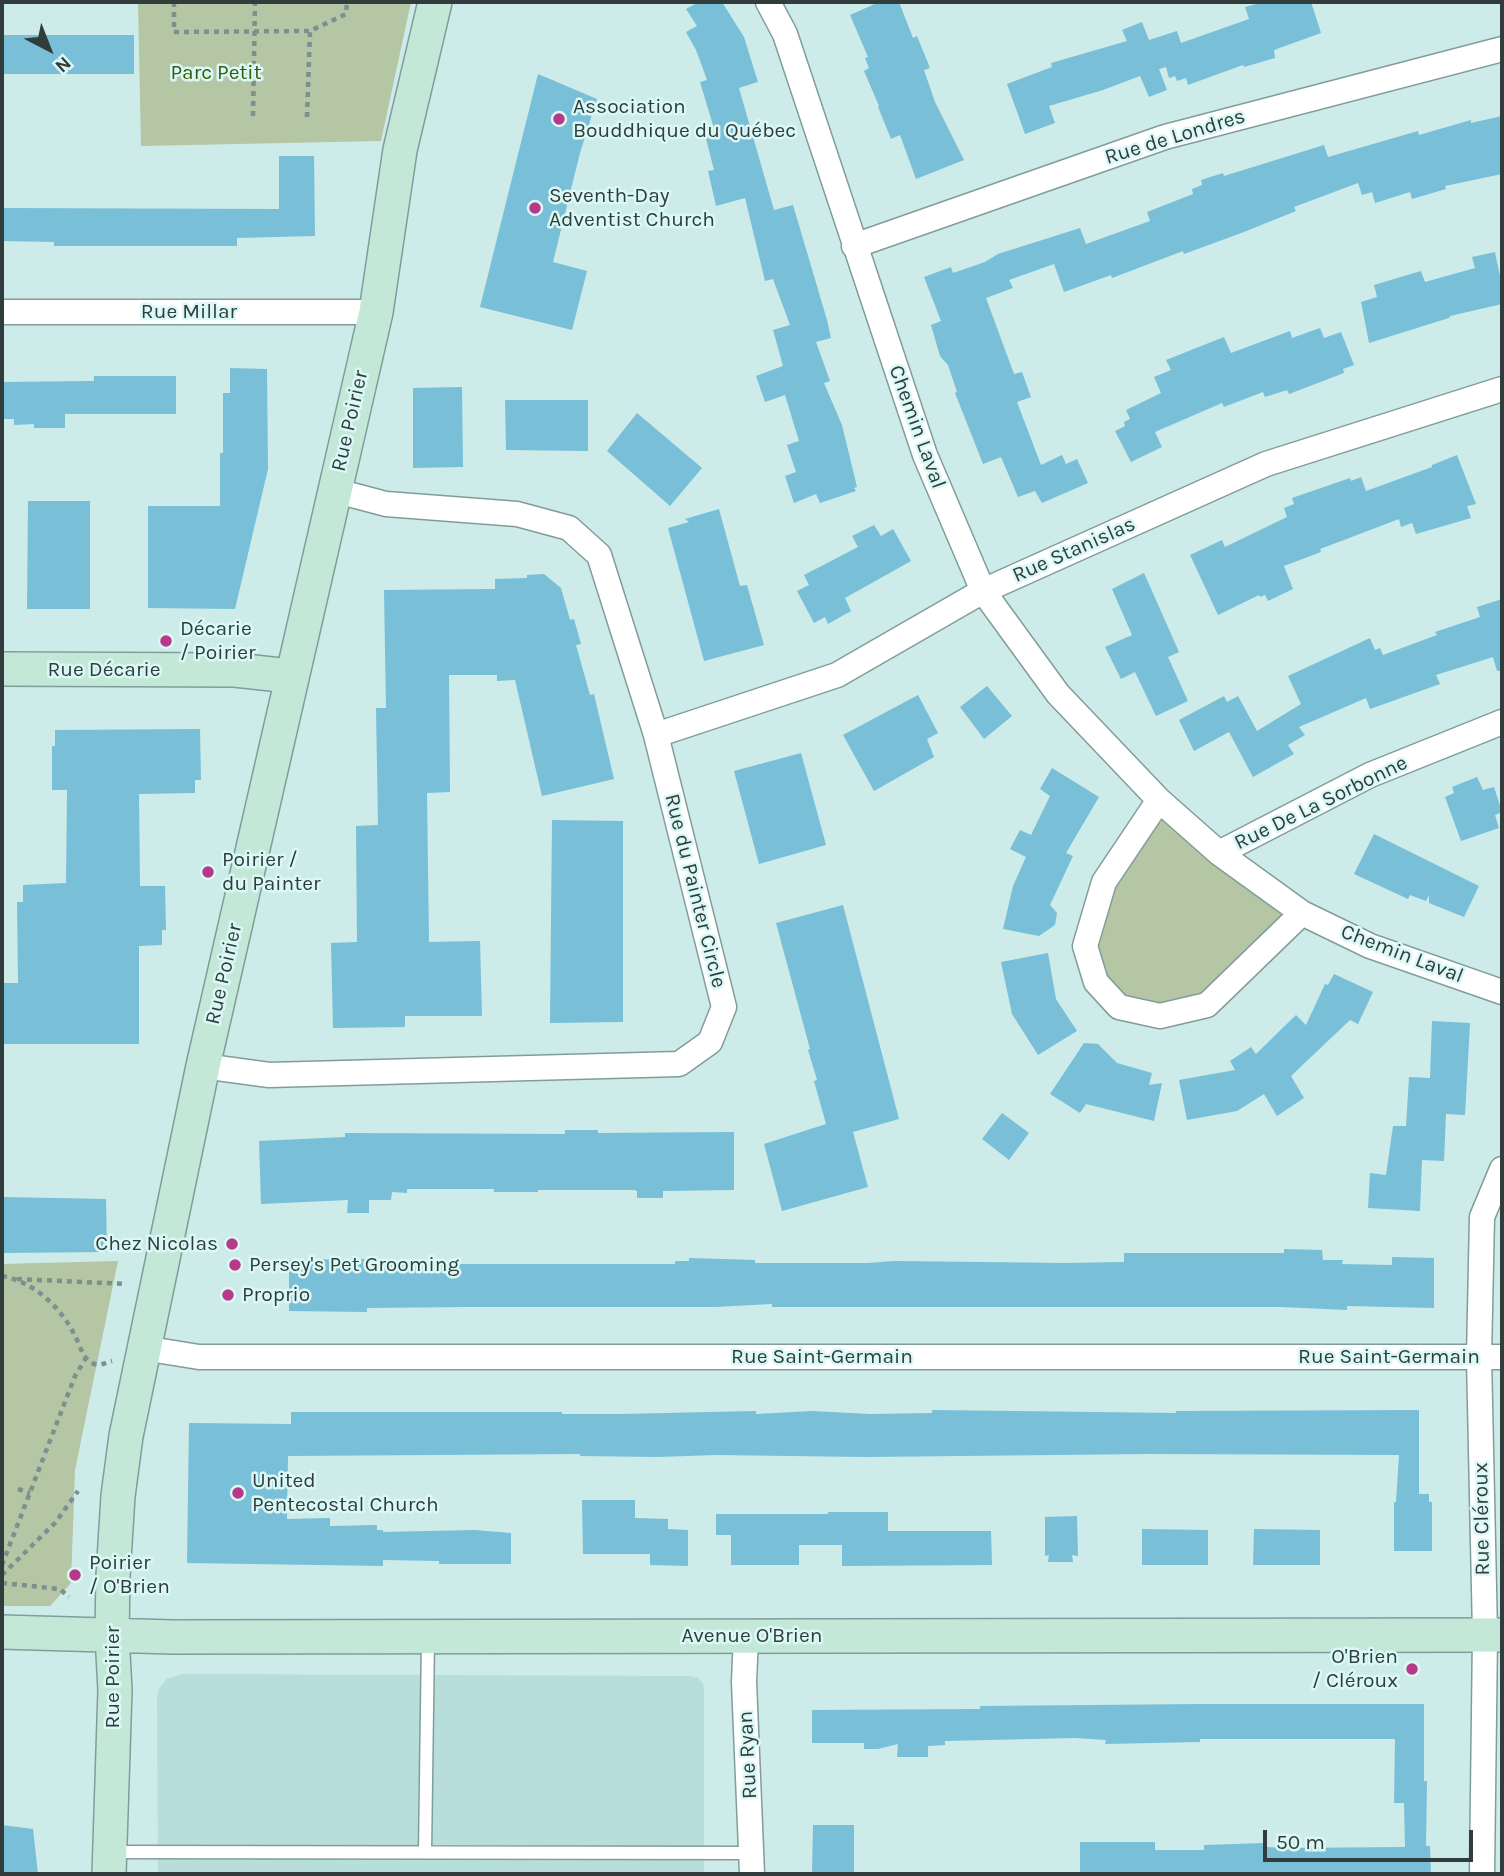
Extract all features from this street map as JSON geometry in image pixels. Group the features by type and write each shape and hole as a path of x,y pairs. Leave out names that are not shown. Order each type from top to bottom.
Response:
{"street":[{"name":"Rue Poirier","path":"109,1863 115,1690 112,1635 118,1496 126,1436 203,1066 290,676 376,312 400,150 435,2"},
{"name":"Chemin Laval","path":"768,2 785,34 925,455 984,591 1058,694 1159,800 1219,853 1302,913 1370,946 1502,992"},
{"name":"Rue de Londres","path":"854,246 1165,136 1502,49"},
{"name":"Rue Millar","path":"2,312 376,312"},
{"name":"Rue Stanislas","path":"656,735 837,675 984,591 1265,464 1502,389"},
{"name":"Rue du Painter Circle","path":"203,1066 269,1075 678,1064 710,1042 724,1007 656,735 599,555 569,528 517,514 386,504 333,490"},
{"name":"Rue Décarie","path":"2,669 235,670 290,676"},
{"name":"Rue De La Sorbonne","path":"1219,853 1370,775 1502,722"},
{"path":"1159,800 1104,882 1084,946 1096,982 1119,1007 1160,1016 1208,1005 1302,913"},
{"name":"Rue Cléroux","path":"1482,1874 1494,1635 1491,1357 1482,1217 1502,1169"},
{"name":"Rue Saint-Germain","path":"143,1348 199,1357 1491,1357"},
{"name":"Avenue O'Brien","path":"2,1632 172,1637 1494,1635"},
{"name":"Rue Ryan","path":"746,1635 744,1682 752,1863"}],"lane":[{"path":"425,1852 428,1636"},
{"path":"109,1863 425,1852 752,1863"}],"path":[{"path":"174,2 174,32 310,31 346,14 347,2"},
{"path":"253,116 255,2"},
{"path":"307,117 310,31"},
{"path":"2,1276 16,1279 118,1283"},
{"path":"16,1279 56,1307 69,1324 86,1358 100,1366"},
{"path":"2,1565 75,1376 86,1358"},
{"path":"18,1489 30,1493"},
{"path":"2,1575 55,1523 78,1491"},
{"path":"2,1583 60,1589 69,1597"}],"shaded area":[{"path":"183,1674 698,1678 704,1689 704,1874 158,1874 157,1698 166,1679"}],"green space":[{"name":"Parc Petit","path":"138,2 411,2 381,141 141,146"},
{"path":"1159,800 1302,913 1207,1005 1119,1007 1085,946"},
{"path":"118,1261 75,1470 71,1583 50,1606 2,1606 2,1264"}],"building":[{"path":"699,2 722,2 744,37 758,82 739,88 774,210 793,205 827,320 831,338 816,342 830,381 824,383 842,425 857,487 854,488 856,491 820,503 816,494 794,503 785,476 796,472 787,445 799,441 785,395 765,402 756,376 783,366 773,330 790,325 773,279 765,281 745,198 716,206 708,171 714,170 705,135 715,132 700,82 707,80 686,32 697,26 686,9"},
{"path":"879,2 899,2 913,38 917,36 930,68 924,70 935,102 964,160 916,179 900,135 891,139 878,107 864,71 869,68 865,58 868,57 850,15"},
{"path":"1264,2 1311,2 1321,33 1274,50 1275,58 1244,67 1243,65 1188,85 1186,78 1177,81 1175,76 1169,78 1166,67 1159,69 1167,90 1149,97 1140,76 1049,106 1055,123 1025,134 1007,84 1052,67 1051,63 1127,41 1122,30 1142,22 1149,40 1177,31 1181,43 1249,19 1245,7"},
{"path":"2,35 134,35 134,74 2,74"},
{"name":"Seventh-Day Adventist Church","path":"538,74 597,99 580,153 553,262 587,271 572,330 480,307"},
{"path":"1502,116 1502,174 1445,186 1446,189 1412,199 1410,192 1375,203 1372,192 1362,195 1358,183 1294,207 1296,211 1244,232 1064,292 1054,264 1009,280 1013,288 986,298 1014,374 1022,372 1031,397 1017,402 1041,465 1062,455 1066,464 1077,459 1088,483 1042,503 1035,491 1018,497 1001,457 983,464 955,393 957,392 948,365 940,356 931,325 941,321 924,277 951,267 953,273 985,262 998,254 1080,228 1086,244 1150,221 1147,212 1193,194 1192,189 1202,185 1201,180 1223,173 1224,176 1324,145 1328,157 1418,131 1419,135 1471,120 1471,123"},
{"path":"279,156 314,156 315,236 237,238 237,246 54,246 54,242 2,241 2,208 279,209"},
{"path":"1495,252 1502,286 1502,304 1450,316 1369,343 1361,302 1377,297 1374,285 1421,271 1425,282 1475,268 1472,257"},
{"path":"1320,328 1324,338 1341,332 1354,365 1343,369 1344,373 1289,394 1287,390 1265,397 1263,392 1224,407 1222,403 1155,432 1162,447 1131,462 1115,431 1125,426 1124,422 1130,419 1126,410 1161,393 1154,377 1171,370 1166,360 1224,337 1231,353 1290,331 1292,338"},
{"path":"230,368 267,369 268,469 235,609 148,608 148,506 220,506 223,393 230,393"},
{"path":"94,376 176,376 176,414 65,414 65,428 34,428 34,424 14,425 14,419 2,419 2,382 94,381"},
{"path":"462,387 463,467 413,468 413,388"},
{"path":"505,400 588,400 588,451 506,450"},
{"path":"637,413 702,468 670,506 607,451"},
{"path":"1457,455 1476,504 1467,506 1471,518 1416,534 1412,523 1401,527 1399,519 1320,549 1321,552 1284,566 1293,589 1268,601 1265,595 1259,595 1218,615 1190,555 1222,540 1225,547 1287,517 1284,508 1294,504 1292,498 1350,478 1351,481 1361,477 1366,491"},
{"path":"28,501 90,501 90,609 27,609"},
{"path":"719,509 740,586 747,585 764,645 704,661 668,528 689,522 685,519"},
{"path":"874,525 881,536 893,529 911,561 845,598 851,611 828,624 825,617 814,623 797,591 809,585 804,575 858,547 852,536"},
{"path":"1144,573 1179,652 1168,657 1188,701 1156,716 1135,672 1121,679 1105,647 1132,635 1112,589"},
{"path":"544,574 561,588 570,620 574,619 581,644 576,645 590,695 594,694 614,779 542,796 515,680 497,681 497,675 449,675 450,792 427,793 429,942 480,941 482,1016 405,1016 405,1027 333,1028 331,943 357,942 356,826 378,825 376,708 386,708 384,590 495,589 495,579 527,578 527,575"},
{"path":"1502,599 1502,671 1497,671 1493,657 1436,675 1440,684 1370,709 1366,698 1299,727 1305,735 1288,745 1294,754 1253,777 1229,732 1194,751 1179,720 1224,696 1227,702 1238,696 1257,731 1301,704 1288,676 1370,638 1375,650 1380,648 1383,655 1437,635 1435,632 1480,617 1477,607"},
{"path":"987,686 1012,716 984,739 960,707"},
{"path":"918,695 938,733 927,739 934,757 874,791 843,735"},
{"path":"200,729 201,780 195,780 195,793 139,794 140,886 165,886 166,930 162,930 162,945 139,946 139,1044 2,1044 2,983 18,983 17,902 23,902 23,885 66,883 67,790 52,790 52,746 55,746 55,730"},
{"path":"801,753 826,845 759,864 734,771"},
{"path":"1052,768 1099,797 1066,853 1073,856 1050,905 1057,913 1055,925 1039,936 1003,929 1013,886 1026,857 1010,849 1020,830 1031,835 1050,796 1040,789"},
{"path":"1477,777 1483,790 1494,787 1502,812 1495,815 1499,828 1461,841 1445,797 1454,793 1452,787"},
{"path":"552,820 623,821 623,1022 550,1023"},
{"path":"1374,834 1479,886 1464,917 1429,903 1429,895 1426,901 1410,895 1408,899 1354,874"},
{"path":"843,905 899,1119 853,1132 868,1187 782,1211 764,1144 826,1124 814,1081 817,1080 808,1050 810,1049 776,923"},
{"path":"1048,953 1056,999 1077,1031 1038,1055 1012,1014 1001,962"},
{"path":"1334,974 1373,992 1358,1024 1350,1020 1291,1076 1304,1098 1277,1116 1264,1094 1237,1111 1187,1120 1179,1080 1235,1070 1230,1061 1251,1047 1256,1054 1296,1015 1306,1025 1325,984 1328,985"},
{"path":"1432,1021 1470,1023 1465,1115 1446,1114 1444,1161 1422,1160 1420,1211 1368,1208 1370,1173 1386,1175 1393,1126 1406,1126 1409,1077 1430,1078"},
{"path":"1084,1043 1098,1044 1117,1063 1152,1073 1149,1085 1162,1083 1154,1121 1086,1104 1080,1113 1050,1094"},
{"path":"1002,1113 1029,1133 1009,1160 982,1139"},
{"path":"565,1130 598,1130 598,1133 734,1132 734,1190 663,1191 663,1198 637,1198 637,1191 634,1190 494,1192 494,1189 407,1189 407,1193 392,1192 391,1200 369,1200 369,1213 347,1213 348,1200 261,1204 259,1141 345,1137 345,1133 565,1134"},
{"path":"2,1197 106,1199 107,1252 2,1253"},
{"path":"1284,1249 1322,1250 1323,1260 1343,1260 1342,1264 1392,1265 1392,1257 1434,1258 1434,1308 1347,1306 1347,1310 1281,1307 772,1307 772,1304 715,1307 466,1307 367,1308 367,1312 289,1311 289,1260 367,1259 367,1264 675,1264 675,1261 689,1261 689,1258 755,1260 755,1263 1066,1263 1124,1262 1124,1253 1284,1253"},
{"path":"932,1410 1176,1413 1419,1410 1419,1494 1429,1494 1429,1502 1432,1502 1432,1551 1394,1551 1394,1502 1399,1455 288,1456 287,1519 330,1518 330,1526 377,1525 377,1530 383,1532 475,1530 511,1533 511,1564 439,1564 439,1561 383,1560 383,1566 187,1563 189,1423 291,1424 291,1412 620,1414 756,1411 756,1414 812,1411 870,1414 932,1413"},
{"path":"582,1500 635,1500 635,1518 668,1519 668,1529 688,1530 688,1566 650,1565 650,1554 583,1554"},
{"path":"888,1512 888,1531 991,1531 992,1565 842,1566 842,1545 799,1545 799,1565 731,1565 731,1535 716,1535 716,1514"},
{"path":"1077,1516 1078,1556 1072,1555 1073,1562 1048,1562 1049,1555 1045,1556 1045,1517"},
{"path":"1142,1529 1208,1530 1208,1565 1142,1565"},
{"path":"1254,1529 1320,1530 1320,1565 1253,1565"},
{"path":"1201,1704 1424,1704 1426,1846 1430,1846 1431,1874 1080,1874 1080,1842 1155,1842 1155,1850 1204,1850 1204,1845 1264,1843 1265,1847 1285,1848 1405,1847 1404,1803 1394,1803 1395,1739 1200,1739 1200,1742 1105,1744 1106,1740 1075,1738 945,1741 945,1745 928,1746 928,1757 897,1757 898,1744 864,1749 864,1743 812,1743 812,1710"},
{"path":"2,1825 33,1829 38,1874 2,1874"},
{"path":"813,1825 854,1825 854,1874 812,1874"}],"place":[{"name":"Association Bouddhique du Québec","path":"559,119"},
{"name":"Seventh-Day Adventist Church","path":"535,208"},
{"name":"Décarie / Poirier","path":"166,641"},
{"name":"Poirier / du Painter","path":"208,872"},
{"name":"Chez Nicolas","path":"232,1244"},
{"name":"Persey's Pet Grooming","path":"235,1265"},
{"name":"Proprio","path":"228,1295"},
{"name":"United Pentecostal Church","path":"238,1493"},
{"name":"Poirier / O'Brien","path":"75,1575"},
{"name":"O'Brien / Cléroux","path":"1412,1669"}]}
